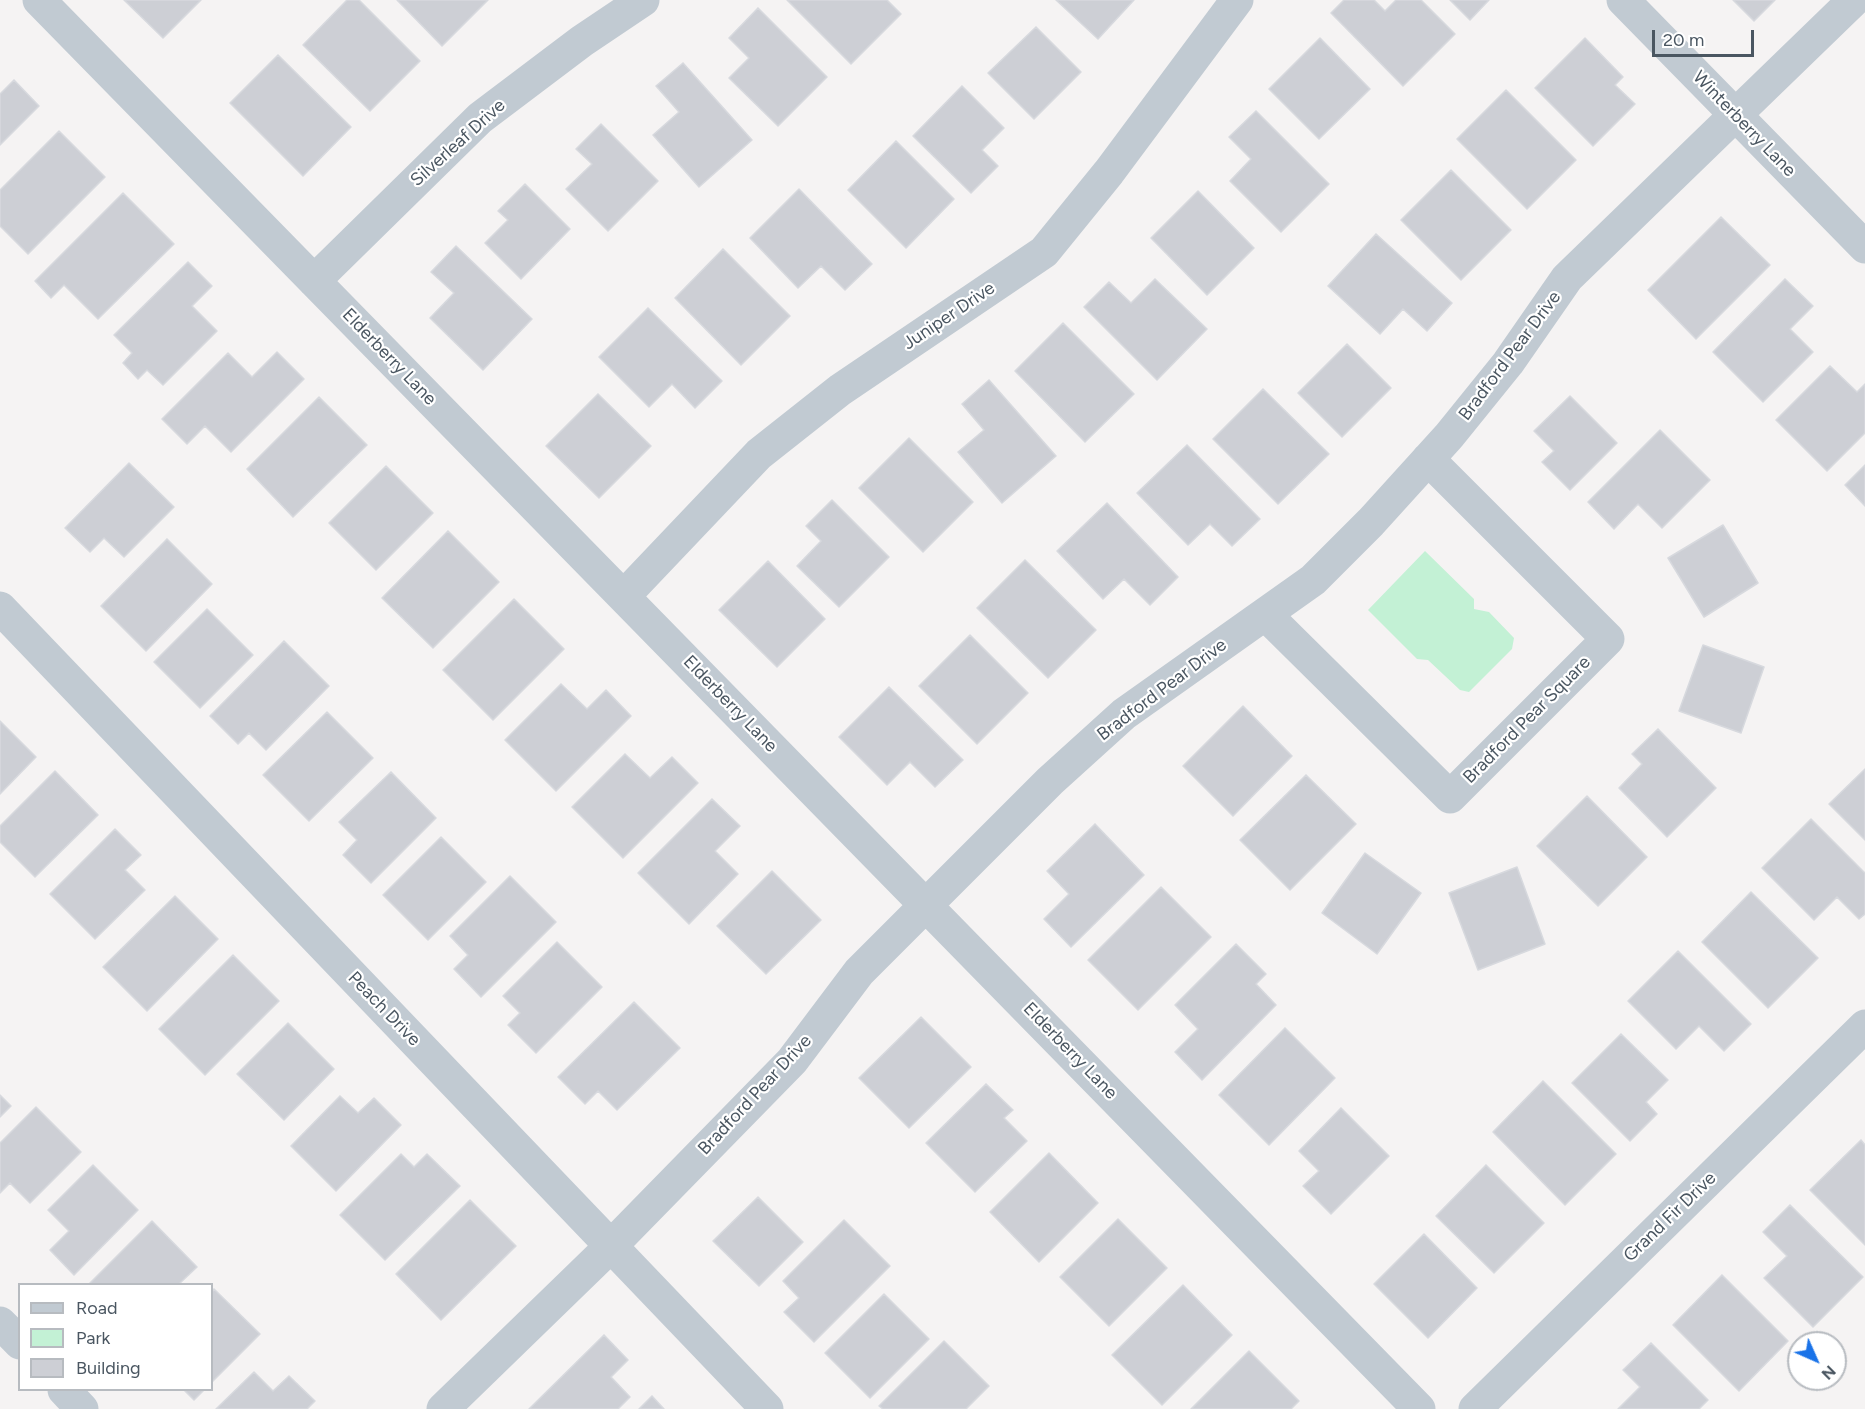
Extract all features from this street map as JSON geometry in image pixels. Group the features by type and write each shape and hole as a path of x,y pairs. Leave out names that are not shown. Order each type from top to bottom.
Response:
{"street":[{"name":"Elderberry Lane","path":"39,0 1419,1409"},
{"name":"Silverleaf Drive","path":"314,280 480,118 582,41 643,0"},
{"name":"Juniper Drive","path":"624,596 759,454 840,390 1044,252 1109,172 1237,0"},
{"name":"Winterberry Lane","path":"1623,0 1865,247"},
{"name":"Bradford Pear Drive","path":"443,1409 611,1246 792,1061 859,972 1050,781 1124,714 1313,580 1371,522 1449,436 1508,363 1567,278 1854,0"},
{"name":"Bradford Pear Square","path":"1265,614 1450,797 1608,639 1428,459"},
{"name":"Peach Drive","path":"0,608 767,1409"},
{"name":"Grand Fir Drive","path":"1475,1409 1865,1026"},
{"path":"0,1323 18,1341"},
{"path":"66,1391 82,1409"}],"green space":[{"path":"1425,551 1474,599 1474,609 1489,612 1514,638 1512,649 1469,692 1460,690 1428,660 1417,659 1368,610"}],"building":[{"path":"124,0 201,0 163,38"},
{"path":"347,0 359,0 420,61 370,111 303,45"},
{"path":"397,0 488,0 442,46"},
{"path":"787,0 887,0 901,14 851,64"},
{"path":"1056,0 1134,0 1098,39"},
{"path":"1344,0 1374,0 1385,11 1396,0 1421,0 1455,34 1403,86 1331,13"},
{"path":"1450,0 1489,0 1470,20"},
{"path":"1733,0 1775,0 1754,21"},
{"path":"758,8 827,77 778,126 729,78 749,58 729,38"},
{"path":"1036,27 1081,72 1034,119 988,73"},
{"path":"1320,38 1370,89 1319,139 1269,89"},
{"path":"1585,38 1623,77 1615,85 1635,104 1593,146 1535,88"},
{"path":"278,55 351,127 303,176 230,103"},
{"path":"683,63 752,140 699,187 653,135 679,112 656,86"},
{"path":"14,80 39,106 0,145 0,94"},
{"path":"962,86 1004,128 982,150 998,166 971,193 913,136"},
{"path":"1506,90 1576,160 1527,209 1457,139"},
{"path":"1256,111 1329,184 1281,232 1230,181 1251,159 1229,137"},
{"path":"601,124 658,181 608,231 566,189 592,164 576,149"},
{"path":"59,131 105,177 28,254 0,226 0,190"},
{"path":"896,141 954,199 906,248 848,190"},
{"path":"1451,170 1511,230 1461,280 1401,220"},
{"path":"525,184 570,229 521,279 485,243 508,220 498,211"},
{"path":"799,189 872,264 845,290 821,266 798,288 750,238"},
{"path":"1198,191 1254,248 1207,295 1151,238"},
{"path":"123,193 174,244 98,319 64,285 51,298 35,281"},
{"path":"1721,217 1770,265 1696,339 1648,290"},
{"path":"1376,234 1452,303 1427,331 1403,309 1380,334 1328,286"},
{"path":"456,246 532,319 483,370 430,318 454,293 431,272"},
{"path":"723,249 790,316 741,365 675,298"},
{"path":"188,262 212,286 192,306 217,331 163,385 147,370 138,379 123,363 132,353 114,335"},
{"path":"1155,279 1207,329 1157,380 1084,307 1109,282 1131,303"},
{"path":"1785,279 1813,306 1790,329 1813,352 1763,402 1713,352"},
{"path":"648,308 722,381 695,408 672,384 649,407 599,357"},
{"path":"1063,323 1134,394 1085,442 1015,371"},
{"path":"1347,344 1391,388 1342,437 1298,393"},
{"path":"277,352 304,379 231,452 205,426 187,444 162,419 228,353 252,377"},
{"path":"1830,366 1857,392 1865,384 1865,433 1827,471 1776,420"},
{"path":"989,380 1056,456 1002,503 958,452 984,430 962,404"},
{"path":"1263,389 1329,454 1278,504 1213,439"},
{"path":"598,394 651,446 599,498 546,446"},
{"path":"1570,396 1617,443 1570,490 1542,462 1554,451 1534,431"},
{"path":"319,397 367,445 293,517 247,469"},
{"path":"1660,430 1710,480 1662,528 1638,504 1614,529 1588,502"},
{"path":"909,438 973,502 923,552 859,488"},
{"path":"1187,445 1260,519 1232,546 1210,524 1188,545 1137,493"},
{"path":"129,463 174,507 124,557 104,538 90,552 65,528"},
{"path":"1865,465 1865,506 1845,485"},
{"path":"386,466 433,513 376,570 329,523"},
{"path":"832,500 889,557 839,607 797,566 821,541 806,526"},
{"path":"1107,503 1178,577 1150,605 1124,579 1103,599 1057,551"},
{"path":"1723,525 1758,583 1704,617 1668,558"},
{"path":"448,531 499,582 433,648 382,598"},
{"path":"167,539 212,584 146,651 101,606"},
{"path":"1025,560 1096,630 1048,678 977,608"},
{"path":"768,561 825,619 777,667 719,610"},
{"path":"514,599 564,649 493,720 443,670"},
{"path":"207,609 253,655 200,708 154,662"},
{"path":"970,635 1028,693 977,744 919,686"},
{"path":"284,641 329,686 266,750 249,733 238,744 210,716"},
{"path":"1703,645 1764,667 1741,733 1679,711"},
{"path":"561,684 587,709 606,690 631,716 556,791 505,740"},
{"path":"889,687 963,760 935,787 910,762 887,785 839,737"},
{"path":"1243,706 1292,756 1233,816 1183,766"},
{"path":"327,712 373,758 309,821 263,775"},
{"path":"0,721 36,757 0,794"},
{"path":"1658,729 1716,788 1667,837 1619,788 1642,764 1632,754"},
{"path":"625,754 650,778 672,757 698,783 623,858 572,807"},
{"path":"1865,769 1865,840 1829,804"},
{"path":"55,771 98,815 35,877 0,842 0,826"},
{"path":"391,772 436,818 371,883 343,855 357,840 339,822"},
{"path":"1306,775 1356,824 1290,890 1240,840"},
{"path":"1587,796 1647,857 1598,906 1537,846"},
{"path":"712,799 740,826 715,851 738,874 689,924 638,873"},
{"path":"1811,819 1865,873 1865,914 1859,919 1837,897 1814,920 1762,868"},
{"path":"1095,824 1144,875 1071,947 1044,919 1069,894 1047,871"},
{"path":"115,829 141,855 125,870 145,890 95,939 50,894"},
{"path":"441,837 486,882 428,940 383,895"},
{"path":"1365,853 1421,893 1377,954 1322,913"},
{"path":"1517,867 1545,944 1478,970 1449,893"},
{"path":"772,871 821,920 766,974 717,926"},
{"path":"510,876 556,922 481,997 454,969 468,955 450,936"},
{"path":"1161,887 1211,937 1138,1010 1088,960"},
{"path":"1751,892 1818,958 1768,1008 1702,942"},
{"path":"175,896 218,939 147,1011 103,967"},
{"path":"557,942 602,987 536,1053 508,1025 520,1013 503,996"},
{"path":"1236,944 1266,974 1256,984 1276,1005 1202,1080 1175,1052 1198,1029 1175,1005"},
{"path":"1678,951 1751,1024 1724,1051 1699,1026 1676,1049 1628,1001"},
{"path":"233,955 279,1001 205,1075 159,1029"},
{"path":"634,1002 680,1048 617,1110 598,1091 585,1104 558,1077"},
{"path":"921,1017 971,1067 909,1128 859,1078"},
{"path":"288,1023 334,1069 284,1120 237,1074"},
{"path":"1285,1028 1335,1078 1269,1145 1219,1095"},
{"path":"1621,1034 1668,1080 1646,1102 1657,1114 1630,1141 1572,1083"},
{"path":"1543,1081 1616,1154 1565,1205 1493,1132"},
{"path":"986,1084 1013,1110 1004,1118 1027,1141 975,1192 926,1143"},
{"path":"0,1095 11,1106 0,1117"},
{"path":"340,1096 358,1113 374,1098 401,1125 336,1191 291,1146"},
{"path":"36,1107 81,1152 30,1203 10,1183 0,1193 0,1143"},
{"path":"1341,1108 1389,1156 1331,1214 1303,1186 1319,1171 1299,1151"},
{"path":"1861,1140 1865,1145 1865,1245 1810,1190"},
{"path":"1049,1153 1098,1203 1039,1262 990,1212"},
{"path":"401,1154 414,1167 427,1154 460,1186 385,1260 340,1215"},
{"path":"93,1165 138,1210 74,1275 50,1250 69,1231 48,1210"},
{"path":"1486,1165 1544,1223 1494,1273 1436,1216"},
{"path":"758,1197 803,1242 759,1286 713,1241"},
{"path":"470,1200 516,1246 441,1320 396,1274"},
{"path":"1790,1205 1863,1277 1813,1327 1764,1278 1787,1256 1763,1232"},
{"path":"1118,1219 1167,1268 1109,1326 1060,1277"},
{"path":"844,1220 890,1266 814,1342 784,1312 799,1298 783,1281"},
{"path":"152,1221 197,1267 180,1283 90,1283"},
{"path":"1424,1234 1477,1288 1428,1338 1374,1284"},
{"path":"1722,1275 1787,1342 1739,1391 1673,1325"},
{"path":"1183,1285 1232,1335 1162,1405 1112,1355"},
{"path":"214,1289 260,1334 213,1381"},
{"path":"884,1294 929,1339 870,1398 825,1353"},
{"path":"604,1335 628,1360 611,1377 630,1397 618,1409 529,1409"},
{"path":"944,1341 989,1386 966,1409 883,1409 879,1406"},
{"path":"1651,1343 1708,1400 1699,1409 1618,1409 1640,1387 1623,1370"},
{"path":"1249,1351 1299,1401 1291,1409 1191,1409"},
{"path":"254,1372 273,1391 289,1376 315,1401 307,1409 216,1409"},
{"path":"185,1391 203,1391 194,1400"},
{"path":"652,1396 664,1409 639,1409"}]}
